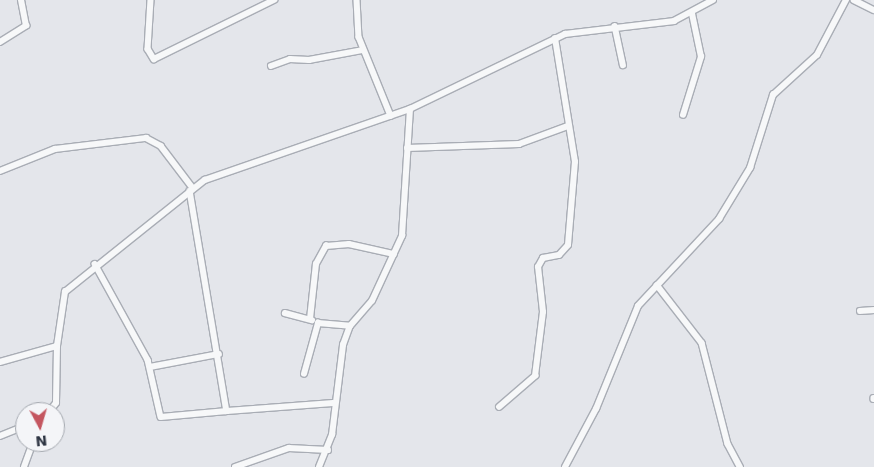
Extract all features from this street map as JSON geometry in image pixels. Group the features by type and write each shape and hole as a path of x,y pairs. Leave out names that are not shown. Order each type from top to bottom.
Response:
{"street":[{"path":"0,42 26,26 21,0"},
{"path":"151,0 148,49 154,59 274,0"},
{"path":"357,0 363,50 391,116"},
{"path":"56,402 57,346 66,292 95,264 192,189 213,177 410,109 555,38 584,29 660,23 692,14 713,0"},
{"path":"565,467 596,409 634,314 657,285 723,212 750,168 773,95 817,55 846,0"},
{"path":"855,0 874,10"},
{"path":"862,4 874,5"},
{"path":"683,115 701,57 692,14"},
{"path":"615,26 623,65"},
{"path":"499,408 535,376 543,312 538,267 543,258 567,248 575,162 555,38"},
{"path":"271,66 290,58 309,60 363,50"},
{"path":"319,467 328,450 339,359 350,326 372,301 394,254 404,227 410,109"},
{"path":"407,148 519,144 568,126"},
{"path":"0,171 55,149 146,138 161,146 192,189 227,410"},
{"path":"310,319 316,264 326,246 349,244 394,254"},
{"path":"95,264 150,367 165,420 227,410 333,403"},
{"path":"657,285 702,343 728,444 740,467"},
{"path":"860,311 874,310"},
{"path":"285,313 310,319 318,323 350,326"},
{"path":"304,374 318,323"},
{"path":"0,362 57,346"},
{"path":"150,367 219,354"},
{"path":"0,436 15,430"},
{"path":"235,467 289,448 328,450"},
{"path":"24,467 29,452"}]}
